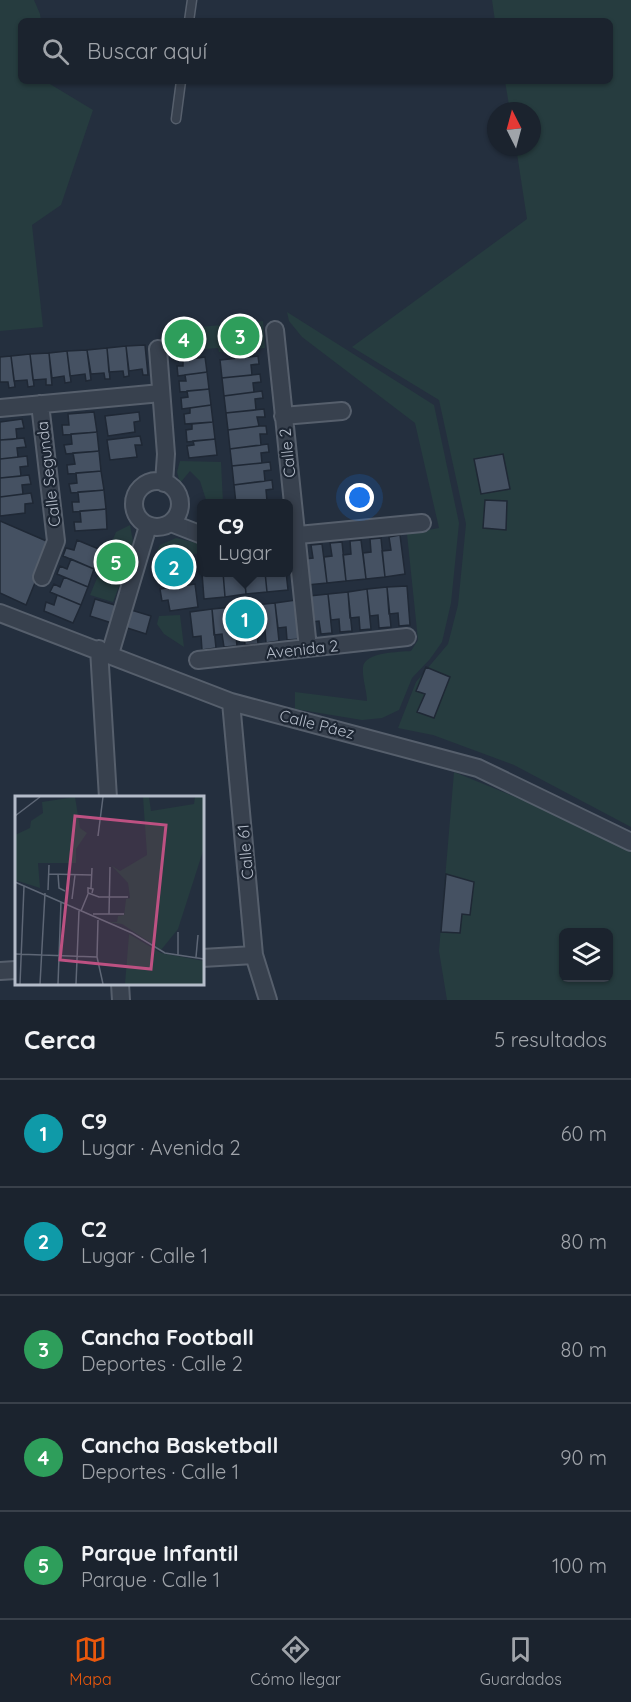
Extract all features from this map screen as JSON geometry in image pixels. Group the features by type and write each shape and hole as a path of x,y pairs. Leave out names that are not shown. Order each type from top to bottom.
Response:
{"street":[{"name":"Calle 2","path":"275,330 289,499"},
{"path":"158,349 166,454 165,483"},
{"path":"0,408 161,393"},
{"name":"Calle Segunda","path":"40,404 56,541 42,577"},
{"path":"283,416 342,411"},
{"path":"171,523 179,511 179,497 171,486 165,483 151,483 139,490 135,510 148,526 156,527 171,523 197,533"},
{"path":"293,536 422,523"},
{"path":"108,796 105,652 148,526"},
{"name":"Calle 2","path":"293,543 308,648"},
{"name":"Calle Páez","path":"0,613 231,702 478,768 631,842"},
{"name":"Avenida 2","path":"198,660 407,637"},
{"name":"Calle 61","path":"231,702 254,955 268,1000"},
{"path":"204,958 254,955"},
{"path":"0,971 15,970"},
{"path":"120,985 121,1000"}],"lane":[{"path":"189,18 192,0"},
{"path":"176,119 181,84"}],"green space":[{"path":"0,0 34,0 41,18 18,18 18,84 50,84 93,110 61,205 32,225 43,327 0,331"},
{"path":"492,0 631,0 631,827 514,765 433,735 398,728 416,682 448,644 458,605 466,524 439,400 352,347 527,219 517,156 541,156 541,102 508,102 506,84 613,84 613,18 495,18"},
{"path":"287,312 434,405 459,523 451,603 442,642 412,678 399,710 382,718 362,720 295,709 295,692 367,701 363,671 365,662 383,654 411,651 418,640 407,534 439,528 415,423 302,337 289,321"},
{"path":"263,321 265,348 219,352 218,348 170,352 168,330"},
{"path":"180,461 221,462 223,499 206,499 200,481 190,471 180,483 177,472"},
{"path":"130,525 134,547 113,602 90,595 116,532"},
{"path":"176,538 197,543 197,554 154,559 160,545"},
{"path":"180,615 184,647 164,634 157,624 159,616"},
{"path":"454,772 557,814 631,850 631,1000 447,1000 439,951"}],"building":[{"path":"145,345 148,375 143,375 142,369 129,371 126,346"},
{"path":"126,346 129,376 124,377 123,371 109,372 107,348"},
{"path":"107,348 110,379 105,379 104,373 91,374 87,350"},
{"path":"87,350 91,380 86,381 85,374 70,376 67,351"},
{"path":"67,351 71,382 65,383 64,376 52,378 49,353"},
{"path":"49,353 52,385 46,385 46,379 33,380 30,354"},
{"path":"30,354 34,386 28,387 27,380 14,381 11,356"},
{"path":"11,356 15,387 9,388 8,382 0,382 0,357"},
{"path":"258,356 259,364 251,365 252,375 222,378 220,360"},
{"path":"205,357 207,372 178,376 177,366 183,366 183,360"},
{"path":"207,372 209,389 180,392 179,381 186,381 185,375"},
{"path":"260,374 261,382 253,383 254,392 224,396 222,378"},
{"path":"209,389 211,405 182,409 181,398 188,397 187,391"},
{"path":"262,391 263,398 255,399 256,410 226,413 224,396"},
{"path":"211,405 213,422 185,424 184,414 190,413 190,408"},
{"path":"264,409 265,417 257,417 259,426 228,430 226,413"},
{"path":"94,412 97,432 63,435 62,425 69,425 68,414"},
{"path":"139,412 140,421 134,422 135,432 108,436 105,416"},
{"path":"22,419 24,428 16,429 17,439 0,440 0,422"},
{"path":"213,422 215,439 187,442 186,430 192,429 192,424"},
{"path":"266,426 267,434 260,434 261,445 230,449 228,430"},
{"path":"97,432 99,451 66,454 64,445 72,444 71,434"},
{"path":"140,436 142,445 135,445 137,457 110,460 107,440"},
{"path":"24,438 26,447 17,448 18,457 0,459 0,440"},
{"path":"215,439 217,455 189,458 187,446 194,445 193,441"},
{"path":"268,444 269,452 261,453 262,463 232,466 230,449"},
{"path":"99,451 101,471 68,474 67,465 75,464 73,453"},
{"path":"503,454 510,489 481,494 474,459"},
{"path":"27,456 28,466 20,467 21,476 0,478 0,459"},
{"path":"270,462 271,470 264,471 265,481 234,485 232,466"},
{"path":"101,471 104,490 71,493 69,484 77,483 76,473"},
{"path":"29,475 31,484 22,485 23,494 0,497 0,478"},
{"path":"272,480 273,489 266,490 267,499 235,499 234,485"},
{"path":"104,490 106,509 73,512 72,502 79,502 78,492"},
{"path":"31,493 33,503 25,504 25,513 0,516 0,497"},
{"path":"485,500 507,501 506,530 483,528"},
{"path":"106,509 107,529 75,531 74,522 81,522 80,511"},
{"path":"0,521 51,543 26,605 0,593"},
{"path":"400,535 405,574 385,577 382,551 391,550 389,537"},
{"path":"381,538 385,577 366,579 363,553 371,552 370,539"},
{"path":"77,540 101,550 94,569 63,556 66,548 74,550"},
{"path":"361,540 366,579 346,581 343,555 351,554 350,541"},
{"path":"342,542 346,581 327,583 324,557 332,556 330,543"},
{"path":"322,544 327,583 307,585 304,559 313,558 311,545"},
{"path":"190,557 193,580 165,584 164,573 157,574 155,562"},
{"path":"71,559 94,569 88,587 57,574 60,566 67,569"},
{"path":"64,577 88,587 81,605 50,592 54,584 60,587"},
{"path":"202,577 223,577 225,597 204,599"},
{"path":"223,577 244,577 246,594 225,597"},
{"path":"244,577 266,577 267,592 246,594"},
{"path":"266,577 287,577 288,590 267,592"},
{"path":"195,584 198,607 170,611 168,600 162,601 160,589"},
{"path":"407,586 410,625 399,626 398,613 389,614 387,587"},
{"path":"387,587 391,627 379,628 378,615 370,616 367,589"},
{"path":"367,589 371,629 360,630 359,617 350,618 348,592"},
{"path":"348,592 352,631 340,632 339,619 331,620 328,594"},
{"path":"328,594 332,633 321,634 319,621 311,622 309,596"},
{"path":"57,595 81,605 73,623 44,611 46,602 54,605"},
{"path":"95,599 151,616 146,634 90,616"},
{"path":"296,600 301,639 287,640 286,627 278,628 275,603"},
{"path":"275,603 279,641 266,643 265,630 257,630 254,605"},
{"path":"254,605 258,644 245,645 244,632 236,633 233,607"},
{"path":"233,607 237,646 224,647 222,634 214,635 212,609"},
{"path":"212,609 216,648 202,650 201,636 193,637 190,612"},
{"path":"426,667 450,677 434,718 417,712 425,694 416,691"},
{"path":"446,874 474,882 470,915 462,914 460,933 441,932"}],"place":[{"name":"Cancha Football","path":"240,336"},
{"name":"Cancha Basketball","path":"184,339"},
{"name":"Parque Infantil","path":"116,562"},
{"name":"C2","path":"174,567"},
{"name":"C9","path":"245,619"}]}
